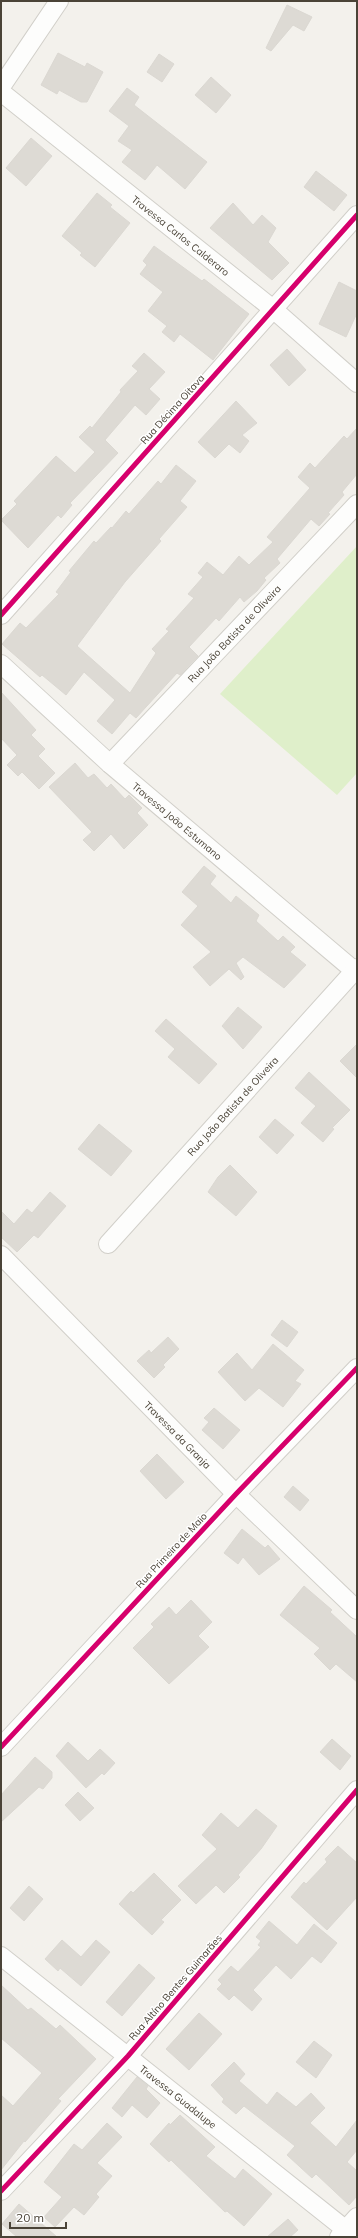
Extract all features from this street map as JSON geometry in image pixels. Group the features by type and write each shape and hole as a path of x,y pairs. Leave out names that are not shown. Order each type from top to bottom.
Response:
{"street":[{"path":"1,87 59,1"},
{"name":"Travessa Carlos Calderaro","path":"1,92 273,309 357,383"},
{"name":"Rua Décima Oitava","path":"1,615 357,215"},
{"name":"Rua João Batista de Oliveira","path":"110,764 357,504"},
{"name":"Travessa João Estumano","path":"1,664 110,764 356,970"},
{"name":"Rua João Batista de Oliveira","path":"108,1244 356,970"},
{"name":"Travessa da Granja","path":"1,1255 236,1494 357,1610"},
{"name":"Rua Primeiro de Maio","path":"1,1747 236,1494 357,1368"},
{"name":"Rua Altíno Bentes Guimarães","path":"1,2191 128,2056 357,1790"},
{"name":"Travessa Guadalupe","path":"1,1956 349,2230"}],"green space":[{"path":"357,546 357,773 337,795 220,694"}],"building":[{"path":"287,5 312,17 304,31 293,25 271,51 266,48"},
{"path":"58,53 85,67 87,63 103,72 87,102 81,102 59,90 57,94 41,85"},
{"path":"159,54 174,64 162,82 147,72"},
{"path":"211,77 231,95 216,113 195,95"},
{"path":"127,88 139,97 134,105 207,162 185,189 157,165 145,180 122,162 132,150 118,141 129,126 109,111"},
{"path":"31,138 52,156 26,186 6,168"},
{"path":"316,171 347,195 334,211 304,187"},
{"path":"97,193 112,205 110,207 130,223 95,267 80,255 82,253 62,236"},
{"path":"233,203 253,225 262,215 276,228 268,242 289,263 272,280 210,228"},
{"path":"154,246 202,281 204,279 249,314 213,360 180,334 174,342 162,332 167,326 148,311 163,292 140,274 147,265 143,261"},
{"path":"339,282 357,291 357,313 346,337 319,324"},
{"path":"287,349 306,370 289,386 270,365"},
{"path":"144,353 165,372 149,389 160,399 146,415 135,405 105,440 118,453 70,503 72,505 61,518 58,515 28,548 1,520 17,504 14,501 56,456 75,473 95,452 79,437 90,426 92,428 121,392 120,390 138,371 132,366"},
{"path":"236,401 257,423 242,435 249,441 240,453 229,444 215,458 198,442"},
{"path":"357,428 357,474 342,492 344,495 328,513 330,514 319,526 311,519 277,559 280,563 264,578 266,580 257,591 244,602 240,597 219,621 216,618 189,647 198,656 180,675 177,673 136,718 130,713 112,734 97,721 115,700 84,672 66,695 42,675 40,677 2,644 20,623 26,628 59,594 56,592 71,572 69,571 94,541 96,543 111,527 112,528 126,511 129,514 158,481 161,484 176,465 196,481 180,501 187,507 159,539 161,541 125,582 77,646 130,693 156,653 152,649 169,631 166,629 194,598 188,594 203,577 198,573 207,562 223,575 239,556 249,565 273,542 267,537 310,488 298,477 310,463 315,468 344,436 347,439"},
{"path":"1,692 36,730 31,735 45,749 38,756 55,773 39,789 22,772 18,776 7,765 17,755 1,738"},
{"path":"75,763 88,778 94,774 107,788 111,784 125,799 129,795 142,808 137,813 148,825 124,849 111,834 94,851 83,840 92,832 49,787"},
{"path":"204,866 216,876 210,884 231,903 236,896 259,915 256,921 278,941 283,936 295,947 290,952 306,965 284,988 243,957 236,963 244,977 241,980 229,969 210,986 193,967 211,952 181,925 198,906 182,892"},
{"path":"238,1007 262,1027 243,1049 222,1026"},
{"path":"166,1019 217,1064 199,1084 168,1057 175,1049 155,1031"},
{"path":"357,1044 357,1078 340,1061"},
{"path":"309,1072 350,1110 332,1128 334,1129 323,1142 301,1123 316,1106 295,1088"},
{"path":"275,1119 294,1135 277,1154 259,1137"},
{"path":"99,1124 132,1151 111,1176 78,1149"},
{"path":"230,1165 257,1192 236,1216 208,1192 218,1177"},
{"path":"50,1192 66,1206 38,1238 34,1235 17,1252 1,1237 1,1211 14,1224 27,1209 32,1213"},
{"path":"282,1320 298,1332 287,1347 271,1335"},
{"path":"168,1337 179,1349 163,1365 165,1367 154,1378 137,1361 149,1350 151,1353"},
{"path":"273,1344 304,1370 295,1381 301,1384 283,1407 259,1388 245,1401 218,1372 237,1353 252,1370"},
{"path":"214,1408 240,1430 223,1449 202,1430 209,1422 204,1418"},
{"path":"157,1454 184,1482 166,1499 140,1471"},
{"path":"293,1486 309,1500 300,1511 284,1497"},
{"path":"242,1529 265,1548 268,1545 280,1559 259,1575 243,1557 238,1564 224,1553"},
{"path":"304,1586 332,1610 330,1612 357,1637 357,1682 336,1664 330,1670 314,1654 320,1648 280,1615"},
{"path":"191,1600 212,1622 198,1636 209,1647 169,1684 133,1648 154,1627 151,1624 169,1607 176,1615"},
{"path":"332,1739 351,1756 340,1770 320,1752"},
{"path":"68,1742 88,1761 100,1749 115,1763 104,1775 102,1773 86,1788 56,1756"},
{"path":"35,1757 52,1772 52,1778 43,1789 39,1787 1,1822 1,1795"},
{"path":"78,1792 94,1808 80,1821 65,1805"},
{"path":"256,1809 277,1826 261,1849 238,1875 240,1877 224,1893 216,1885 196,1904 178,1886 217,1849 202,1835 221,1813 238,1828"},
{"path":"338,1846 357,1863 357,1897 327,1930 291,1897 304,1882 306,1884 327,1862 325,1859"},
{"path":"154,1873 181,1900 161,1920 164,1922 152,1935 119,1904 131,1891 133,1893"},
{"path":"29,1886 43,1899 24,1921 10,1908"},
{"path":"269,1921 297,1945 314,1924 337,1943 321,1963 312,1956 291,1979 276,1965 253,1990 262,1999 252,2011 234,1995 229,2000 217,1989 222,1984 218,1980 231,1966 238,1972 261,1947 258,1945 261,1941 256,1937"},
{"path":"62,1940 81,1957 96,1940 110,1952 81,1986 60,1968 58,1971 45,1959"},
{"path":"139,1964 155,1978 122,2016 106,2002"},
{"path":"1,1985 28,2010 31,2008 56,2029 60,2025 96,2059 58,2099 61,2101 25,2142 24,2141 1,2170 1,2095 13,2106 42,2073 1,2038"},
{"path":"199,2013 222,2034 189,2070 166,2049"},
{"path":"314,2041 332,2055 316,2078 296,2062"},
{"path":"234,2062 245,2074 239,2081 267,2105 277,2092 296,2107 311,2093 325,2108 310,2123 336,2147 357,2120 357,2150 347,2162 357,2171 357,2196 349,2205 316,2174 312,2178 287,2155 295,2146 244,2106 236,2114 222,2102 224,2099 211,2085"},
{"path":"137,2077 148,2086 146,2089 160,2103 147,2118 132,2105 122,2117 112,2108"},
{"path":"180,2115 215,2147 206,2156 235,2179 243,2169 272,2194 244,2226 227,2211 225,2212 171,2160 169,2162 150,2144 169,2123 170,2125"},
{"path":"107,2123 122,2137 97,2163 112,2176 96,2194 99,2197 84,2215 74,2207 55,2227 44,2217 62,2197 44,2182 74,2144 82,2150"},
{"path":"19,2204 57,2237 17,2237 2,2224"},
{"path":"288,2219 298,2230 290,2237 267,2237"}],"cycle path":[{"path":"1,615 357,215"},
{"path":"1,1747 236,1494 357,1368"},
{"path":"1,2191 128,2056 357,1790"}]}
